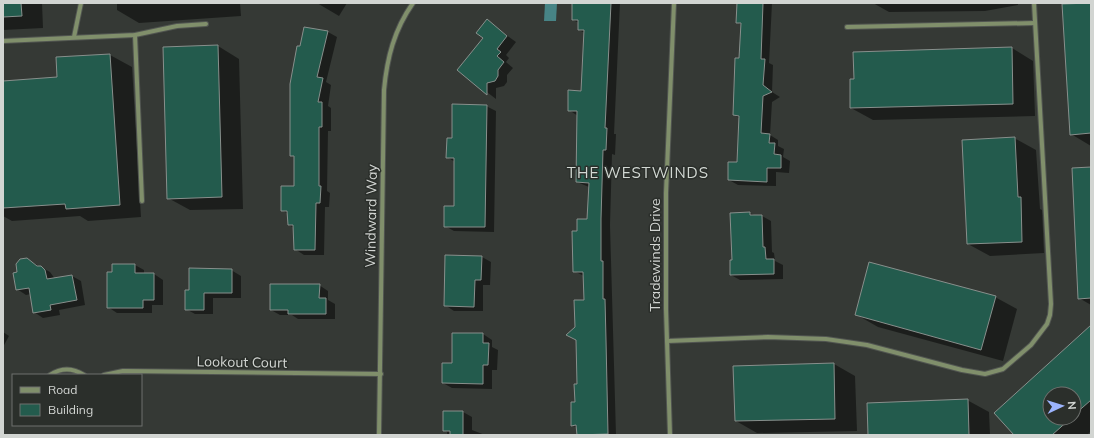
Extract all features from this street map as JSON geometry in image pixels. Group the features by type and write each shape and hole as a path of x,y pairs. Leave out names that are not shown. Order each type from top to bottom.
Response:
{"street":[{"path":"74,36 81,3"},
{"name":"Windward Way","path":"379,435 385,84 389,52 394,37 403,18 413,3"},
{"name":"Tradewinds Drive","path":"670,435 667,341 666,193 674,3"},
{"path":"667,341 768,337 826,339 867,345 976,373 995,373 1010,364 1031,345 1044,330 1050,315 1051,304 1034,3"},
{"path":"847,27 1035,23"},
{"path":"3,41 74,36 135,35 177,26 206,24"},
{"path":"135,35 142,201"},
{"path":"52,374 62,369 70,369 82,374"},
{"name":"Lookout Court","path":"109,374 123,371 381,374"}],"water":[{"path":"545,3 557,3 556,21 544,21"}],"building":[{"path":"3,3 21,3 22,16 3,17"},
{"path":"572,3 611,3 605,128 607,128 606,150 603,150 601,219 601,261 603,261 603,299 605,299 608,434 577,435 576,425 571,426 571,402 575,402 574,384 577,384 576,340 566,335 575,327 574,300 584,300 583,272 573,272 572,231 577,231 577,219 587,219 589,183 576,182 577,111 568,111 568,90 581,91 584,30 578,30 578,20 572,20"},
{"path":"737,3 763,3 761,59 765,59 763,85 772,92 763,96 761,133 770,134 769,143 775,143 774,154 781,155 781,168 767,168 767,182 728,180 728,162 737,162 739,116 733,115 735,58 739,58 741,23 736,23"},
{"path":"1091,3 1091,133 1070,135 1062,4"},
{"path":"487,19 507,36 497,49 501,52 497,56 504,62 498,70 498,76 495,81 487,83 487,95 457,70 483,38 476,33"},
{"path":"304,27 328,31 317,77 323,78 318,102 322,102 322,127 319,127 319,186 321,186 320,203 316,203 315,250 294,250 293,225 288,225 287,211 281,211 281,186 294,186 294,156 290,156 290,84 297,46 300,46"},
{"path":"218,45 222,197 167,199 163,47"},
{"path":"1012,47 1013,104 850,108 850,79 854,79 853,52"},
{"path":"110,54 120,205 66,209 65,204 3,208 3,81 57,77 56,57"},
{"path":"452,104 487,105 485,227 444,227 444,206 454,206 454,158 446,158 447,138 452,138"},
{"path":"1015,137 1018,197 1021,197 1022,242 967,244 962,140"},
{"path":"1091,167 1091,298 1078,299 1072,168"},
{"path":"750,212 750,215 762,215 763,247 765,247 766,259 774,259 774,274 730,275 730,260 732,260 730,213"},
{"path":"445,255 482,256 481,280 475,280 474,307 444,306"},
{"path":"27,258 45,270 47,279 72,275 77,300 50,305 51,310 33,313 29,288 16,290 13,273 17,272 16,264 20,259"},
{"path":"869,262 996,296 981,350 855,315"},
{"path":"112,264 135,264 135,273 154,273 154,300 143,300 143,308 107,308 107,272 112,272"},
{"path":"189,268 232,269 232,293 204,293 204,310 185,310 185,290 189,290"},
{"path":"270,284 320,284 319,298 326,298 326,314 288,314 288,310 270,310"},
{"path":"1091,325 1091,400 1082,408 1082,386 1042,386 1042,426 1062,426 1052,435 1014,435 994,413"},
{"path":"452,333 483,333 483,343 489,343 488,365 483,365 483,384 442,383 442,363 452,363"},
{"path":"834,363 835,419 735,421 733,366"},
{"path":"968,399 969,435 868,435 867,403"},
{"path":"443,411 463,411 463,435 450,435 450,431 443,431"}],"district":[{"name":"THE WESTWINDS","path":"638,172"}]}
